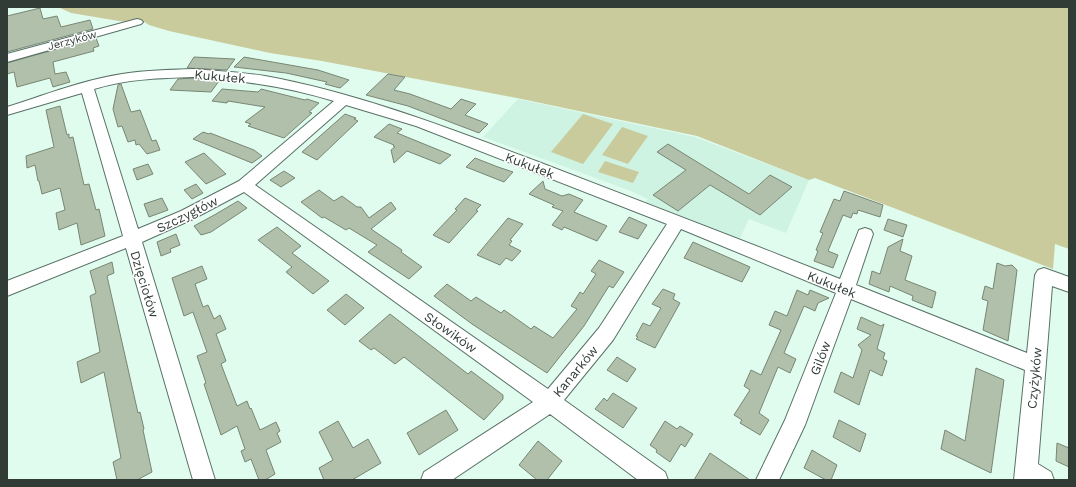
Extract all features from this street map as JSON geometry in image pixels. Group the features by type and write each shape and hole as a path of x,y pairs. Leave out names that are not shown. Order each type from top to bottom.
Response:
{"street":[{"name":"Jerzyków","path":"7,58 137,22"},
{"name":"Kukułek","path":"7,111 121,78 150,74 192,73 265,80 344,100 421,123 677,222 1035,366"},
{"name":"Dzięciołów","path":"87,87 204,480"},
{"name":"Szczygłów","path":"7,289 186,216 245,185 344,100"},
{"name":"Słowików","path":"245,185 550,402 656,480"},
{"name":"Kanarków","path":"432,480 550,402 606,334 677,222"},
{"name":"Gilów","path":"767,480 794,424 846,289 865,234"},
{"name":"Czyżyków","path":"1031,477 1035,366 1044,275 1069,285"}],"shaded area":[{"path":"58,7 1069,7 1069,249 1055,244 1053,269 815,178 809,180 697,136 517,98 322,61 270,53 169,31 149,25 143,21 125,22 71,13"},
{"path":"518,99 695,137 809,180 786,233 749,219 739,240 645,202 648,199 631,191 483,137"},
{"path":"583,114 613,124 583,164 551,152"},
{"path":"622,127 648,136 628,164 602,155"},
{"path":"605,161 639,172 633,183 598,172"}],"building":[{"path":"40,8 43,19 57,16 61,27 90,20 93,29 7,52 7,16"},
{"path":"96,38 99,46 93,48 94,51 53,62 55,74 66,72 70,82 53,87 50,78 17,87 14,72 7,74 7,63"},
{"path":"194,57 235,59 227,70 187,68"},
{"path":"244,57 318,70 349,80 340,88 325,84 327,82 286,73 234,67"},
{"path":"388,74 405,77 394,90 410,94 451,109 461,99 476,104 465,115 488,124 479,133 408,106 366,95"},
{"path":"193,78 219,81 211,92 170,90 178,79"},
{"path":"121,84 131,112 140,110 152,141 156,140 160,150 147,154 139,144 136,145 135,140 128,142 122,126 118,127 113,109 118,85"},
{"path":"222,89 258,92 261,89 319,103 309,112 312,113 284,138 248,126 251,124 245,122 265,107 228,101 227,103 212,101"},
{"path":"60,106 67,135 69,134 69,138 73,137 84,185 89,184 96,210 99,209 105,236 81,245 77,223 59,230 56,213 65,210 60,188 42,194 35,165 27,168 26,156 54,147 46,110"},
{"path":"345,114 356,118 354,119 358,121 317,160 302,152"},
{"path":"389,124 402,129 397,133 451,155 440,164 407,151 394,163 391,150 395,147 393,146 394,145 374,137"},
{"path":"203,132 210,133 254,150 262,156 252,163 193,139"},
{"path":"668,144 749,194 770,175 792,187 760,215 710,185 678,211 653,195 686,170 657,152"},
{"path":"204,153 226,174 206,184 185,162"},
{"path":"475,158 513,172 504,182 466,167"},
{"path":"148,164 153,174 137,180 133,169"},
{"path":"284,171 295,178 281,187 270,180"},
{"path":"543,181 545,189 562,196 569,194 583,200 574,212 607,226 597,241 564,227 562,230 552,225 563,211 552,207 554,205 529,194"},
{"path":"196,184 203,193 192,199 184,190"},
{"path":"319,190 334,201 342,196 357,207 361,207 369,218 391,202 396,209 371,229 402,250 401,252 422,267 409,279 368,252 377,245 349,228 346,230 324,217 322,218 301,202"},
{"path":"844,191 883,205 880,217 858,210 857,214 853,213 851,218 843,215 828,251 838,255 833,268 814,261 818,251 816,250 823,233 820,232 834,199 840,201"},
{"path":"162,198 168,210 149,217 144,204"},
{"path":"465,198 481,205 476,210 478,211 449,243 433,235 457,210 455,209"},
{"path":"238,201 247,208 211,232 201,235 194,226 216,214"},
{"path":"629,217 647,225 638,239 619,232"},
{"path":"508,218 523,224 510,240 512,241 509,245 521,251 512,261 506,258 500,265 477,255"},
{"path":"888,219 907,225 903,237 884,230"},
{"path":"277,227 301,246 292,253 329,281 313,294 286,272 292,267 258,240"},
{"path":"176,234 180,245 170,249 171,252 161,256 157,242"},
{"path":"903,239 900,251 912,256 905,280 936,292 932,308 912,300 913,296 890,286 889,292 869,284 872,271 880,274 888,247"},
{"path":"693,242 750,267 742,282 684,258"},
{"path":"599,260 624,272 613,288 609,286 584,326 547,373 472,324 434,296 447,284 471,301 476,297 501,313 504,310 531,329 534,326 553,338 577,309 571,306 580,292 583,294 596,274 591,271"},
{"path":"112,262 114,273 107,276 138,413 140,412 144,429 152,472 137,480 117,480 113,462 121,458 104,372 81,383 77,362 100,352 90,296 96,293 90,271"},
{"path":"997,263 1005,266 1012,265 1017,270 1008,341 983,330 988,301 982,299 985,286 993,289"},
{"path":"202,266 207,279 195,284 203,307 208,305 214,319 220,315 226,329 216,334 226,361 221,364 237,406 247,401 260,430 276,422 280,431 277,433 281,442 266,450 275,474 265,480 259,480 251,459 245,462 241,451 245,449 237,426 221,435 204,384 206,383 197,356 207,352 193,312 184,316 172,278"},
{"path":"663,289 675,294 673,299 680,303 655,348 636,339 638,337 636,336 643,323 650,326 661,308 652,304"},
{"path":"797,290 808,295 810,290 829,298 818,303 815,311 804,306 784,353 796,359 790,373 778,367 759,413 769,420 760,435 740,423 742,420 734,415 750,390 744,386 751,370 761,375 781,330 769,325 775,311 787,316"},
{"path":"346,294 364,308 345,325 327,310"},
{"path":"390,314 468,374 471,371 503,395 503,399 484,420 404,357 395,364 374,348 371,350 359,341"},
{"path":"861,317 881,326 884,324 877,349 885,353 883,359 887,361 882,376 870,370 859,405 834,392 841,372 853,378 862,350 858,345 871,335 857,329"},
{"path":"617,357 636,369 627,382 607,370"},
{"path":"976,368 1004,380 991,473 941,449 945,430 965,441"},
{"path":"613,393 637,408 623,428 595,409 604,398 607,401"},
{"path":"446,410 458,430 419,455 407,433"},
{"path":"839,420 866,434 860,452 833,437"},
{"path":"338,421 353,448 368,439 381,463 352,480 324,480 319,468 333,460 319,432"},
{"path":"665,421 677,429 680,426 693,434 685,447 681,444 670,462 656,452 657,450 650,445"},
{"path":"538,441 562,461 547,480 537,480 519,465"},
{"path":"1057,443 1069,448 1069,467 1056,461"},
{"path":"812,450 837,465 831,480 826,480 804,468"},
{"path":"710,453 750,480 694,480"}]}
